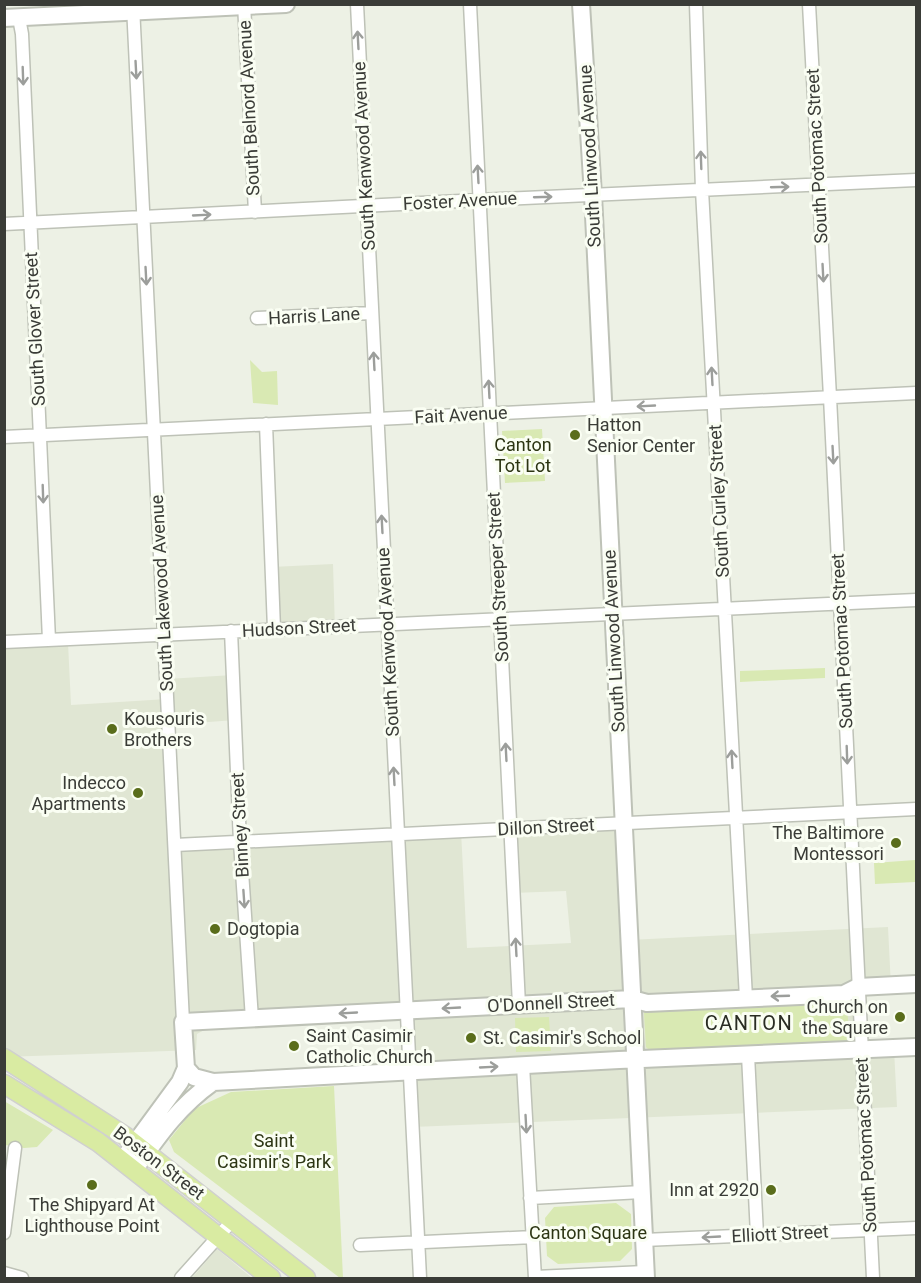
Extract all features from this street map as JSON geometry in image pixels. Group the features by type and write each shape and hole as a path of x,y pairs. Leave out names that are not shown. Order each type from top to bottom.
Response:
{"main road":[{"name":"Boston Street","path":"4,1058 141,1148 306,1278"},
{"name":"Boston Street","path":"4,1084 98,1142 271,1278"}],"street":[{"path":"12,18 133,8 286,4"},
{"name":"South Kenwood Avenue","path":"357,4 420,1278"},
{"name":"South Streeper Street","path":"470,4 519,1005"},
{"name":"South Linwood Avenue","path":"581,4 645,1275"},
{"name":"South Curley Street","path":"696,4 702,190 746,998"},
{"name":"South Potomac Street","path":"809,4 873,1278"},
{"name":"South Belnord Avenue","path":"244,5 255,212"},
{"name":"South Lakewood Avenue","path":"133,8 186,1068"},
{"name":"South Glover Street","path":"12,18 22,34 49,640"},
{"name":"Foster Avenue","path":"4,224 916,180"},
{"name":"Harris Lane","path":"257,318 372,313"},
{"name":"Fait Avenue","path":"4,437 916,393"},
{"path":"266,424 274,629"},
{"name":"Hudson Street","path":"4,642 916,600"},
{"name":"Binney Street","path":"231,631 240,842 252,1019"},
{"name":"Dillon Street","path":"175,845 916,809"},
{"name":"O'Donnell Street","path":"183,1022 632,999 647,1003 844,994 858,987 916,984"},
{"path":"128,1165 141,1148 186,1068 194,1077 213,1082 635,1059 916,1047"},
{"path":"748,1054 757,1235"},
{"path":"523,1065 535,1278 645,1275"},
{"path":"141,1148 188,1101 213,1082"},
{"path":"4,1233 15,1148"},
{"path":"530,1198 642,1192"},
{"path":"183,1276 233,1221"},
{"name":"Elliott Street","path":"644,1240 916,1227"},
{"path":"360,1245 532,1238"},
{"path":"4,1273 22,1278"}],"shaded area":[{"path":"333,564 335,630 275,636 272,567"},
{"path":"68,643 71,705 167,699 167,679 233,675 235,720 169,725 174,847 461,831 467,948 571,943 566,891 513,893 510,828 623,824 629,940 888,927 891,987 861,989 862,1051 894,1049 897,1107 413,1127 408,1018 206,1029 197,1034 196,1050 5,1057 4,646"},
{"path":"217,1249 252,1278 192,1278"}],"green space":[{"path":"250,360 262,372 277,371 278,405 253,403"},
{"name":"Canton Tot Lot","path":"542,429 545,481 505,483 502,431"},
{"path":"825,668 825,678 740,682 740,671"},
{"path":"915,860 915,882 875,884 874,863"},
{"path":"847,999 849,1040 846,1041 650,1051 646,1047 644,1012 649,1006"},
{"path":"549,1017 551,1051 516,1052 515,1018"},
{"name":"Saint Casimir's Park","path":"334,1086 343,1278 174,1152 169,1140 194,1109 231,1092"},
{"path":"4,1101 53,1130 37,1147 24,1148 5,1145"},
{"name":"Canton Square","path":"616,1203 631,1214 632,1249 620,1261 558,1264 547,1256 545,1218 554,1207"}],"place":[{"name":"Hatton Senior Center","path":"575,435"},
{"name":"Kousouris Brothers","path":"112,729"},
{"name":"Indecco Apartments","path":"138,793"},
{"name":"The Baltimore Montessori","path":"896,843"},
{"name":"Dogtopia","path":"215,929"},
{"name":"Church on the Square","path":"900,1017"},
{"name":"St. Casimir's School","path":"471,1038"},
{"name":"Saint Casimir Catholic Church","path":"294,1046"},
{"name":"The Shipyard At Lighthouse Point","path":"92,1185"},
{"name":"Inn at 2920","path":"771,1190"}],"district":[{"name":"CANTON","path":"749,1023"}]}
